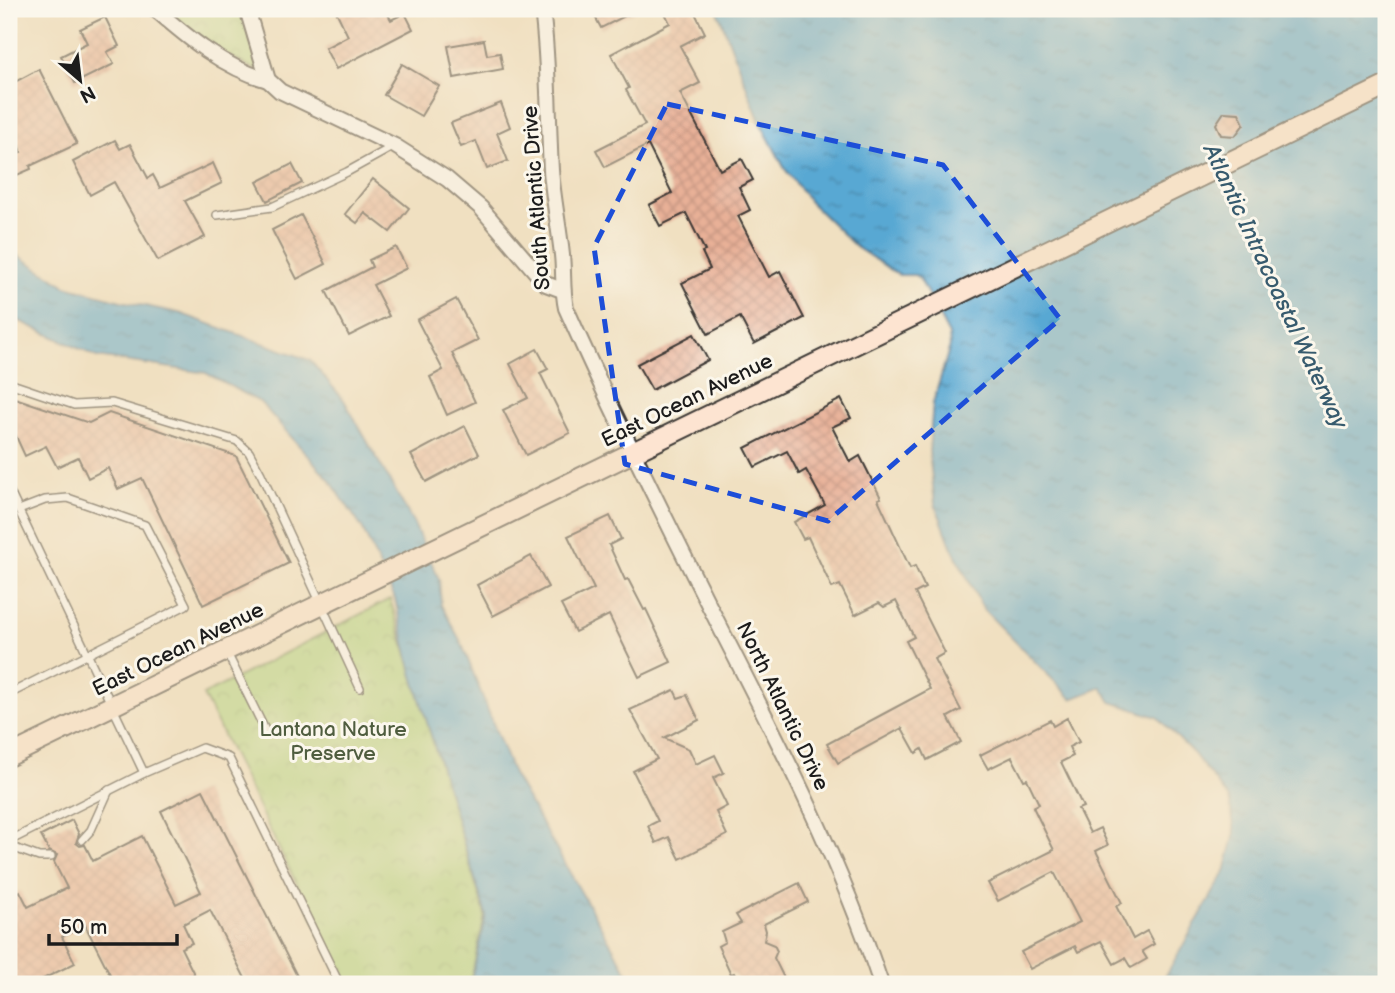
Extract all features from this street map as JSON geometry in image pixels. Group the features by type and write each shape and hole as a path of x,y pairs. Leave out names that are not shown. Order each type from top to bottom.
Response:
{"main road":[{"name":"East Ocean Avenue","path":"9,756 1386,86"}],"street":[{"path":"155,9 187,37 222,61 250,75 268,80 280,91 395,146 447,179 481,208 546,284 562,290"},
{"path":"247,9 268,80"},
{"name":"South Atlantic Drive","path":"542,9 549,76 551,168 562,256 562,290 569,315 635,452"},
{"name":"North Atlantic Drive","path":"635,452 790,764 843,883 881,984"}],"lane":[{"path":"218,215 272,207 347,173 395,146"},
{"path":"9,383 74,405 112,403 237,441 249,452 261,474 360,688"},
{"path":"9,490 144,773"},
{"path":"9,694 186,605 145,525 68,498 45,499 19,510"},
{"path":"226,651 267,734"},
{"path":"9,843 109,790 202,748 229,758 338,981 337,984"},
{"path":"82,840 92,830 109,790"},
{"path":"9,843 39,857 51,856"}],"highlighted area":[{"path":"667,104 943,165 1060,319 828,521 625,464 594,247"}],"green space":[{"path":"167,9 241,9 260,72 203,43"},
{"name":"Lantana Nature Preserve","path":"390,599 485,915 470,984 346,984 203,695"}],"water":[{"name":"Atlantic Intracoastal Waterway","path":"717,9 1386,9 1386,984 1161,984 1225,872 1235,832 1229,799 1194,754 1157,717 1111,702 1102,687 1072,699 983,609 952,548 935,504 929,452 933,403 950,346 949,335 920,279 915,275 899,275 856,247 810,202 785,169 760,122"},
{"path":"9,245 16,254 66,286 179,313 310,360 344,400 413,522 439,579 441,605 461,642 513,774 634,984 470,984 486,915 412,673 395,599 362,528 329,479 260,402 206,373 97,357 9,316"}],"building":[{"path":"335,9 385,9 391,20 405,13 413,29 336,69 325,48 348,36"},
{"path":"591,9 639,9 601,28"},
{"path":"663,9 693,9 705,33 680,46 700,83 680,93 720,170 742,159 753,180 739,187 750,210 738,216 769,277 780,271 804,318 754,344 740,317 708,334 682,283 710,269 702,252 705,251 686,213 660,226 649,205 672,193 648,145 605,167 596,150 645,125 611,54 670,23"},
{"path":"105,17 119,46 107,52 114,64 75,83 61,56 87,43 80,29"},
{"path":"484,40 487,55 500,53 503,69 454,78 448,46"},
{"path":"402,64 439,86 421,116 384,95"},
{"path":"39,69 77,144 17,175 9,157 21,152 9,124 9,85"},
{"path":"501,103 510,127 497,133 508,161 487,169 476,141 461,147 451,123"},
{"path":"1224,112 1239,113 1244,124 1235,136 1221,135 1216,124"},
{"path":"115,140 120,149 130,144 148,178 153,175 160,188 213,163 222,183 185,201 205,237 158,261 114,182 90,195 73,162"},
{"path":"292,164 302,183 267,201 257,182"},
{"path":"373,179 409,208 390,232 365,213 357,223 345,214"},
{"path":"301,215 326,264 297,279 272,230"},
{"path":"396,247 407,268 373,285 389,316 349,336 326,291 372,267 369,260"},
{"path":"456,299 478,340 452,353 475,402 447,415 430,377 443,370 417,320"},
{"path":"694,334 708,360 652,390 637,364"},
{"path":"537,349 548,369 540,373 570,433 526,455 503,410 528,398 510,364"},
{"path":"9,396 89,423 109,413 236,456 289,563 203,605 142,478 118,489 108,468 88,478 78,457 57,467 46,446 25,456 9,421"},
{"path":"841,399 851,418 832,427 850,462 860,456 910,568 915,566 925,588 915,593 945,653 934,659 961,710 948,717 961,742 927,760 922,749 916,753 902,728 838,763 827,744 930,689 906,641 914,637 896,601 884,607 879,603 855,615 840,585 832,588 808,537 803,539 794,522 825,505 806,470 799,474 787,451 755,467 745,448"},
{"path":"465,426 479,454 426,482 411,455"},
{"path":"610,516 621,539 609,545 625,580 628,579 644,610 646,609 671,662 639,677 609,615 575,632 561,605 594,589 568,536"},
{"path":"531,556 548,587 493,616 477,585"},
{"path":"674,690 678,698 687,695 699,720 664,738 689,749 696,764 715,755 724,773 713,778 727,806 716,812 727,835 680,859 669,837 656,843 648,826 658,821 633,771 657,759 630,710"},
{"path":"1067,718 1079,742 1069,747 1073,756 1061,762 1083,807 1078,809 1090,833 1100,828 1108,845 1096,851 1122,903 1116,906 1133,939 1147,931 1154,944 1142,951 1147,959 1131,968 1125,958 1114,964 1101,941 1078,952 1075,946 1030,969 1021,952 1080,922 1054,872 998,901 988,883 1054,850 1033,807 1039,804 1012,757 988,769 980,755 1050,720 1053,726"},
{"path":"203,790 301,984 248,984 210,910 183,924 192,943 181,948 199,984 115,984 85,925 62,937 75,963 33,984 9,984 9,897 20,891 28,907 67,888 54,862 57,855 49,851 41,836 72,820 79,834 76,843 85,845 93,861 142,836 176,904 201,892 161,811"},
{"path":"799,883 808,902 764,924 764,941 774,945 777,951 774,958 787,984 739,984 734,973 731,974 718,946 725,942 722,932 741,923 736,915"}]}
